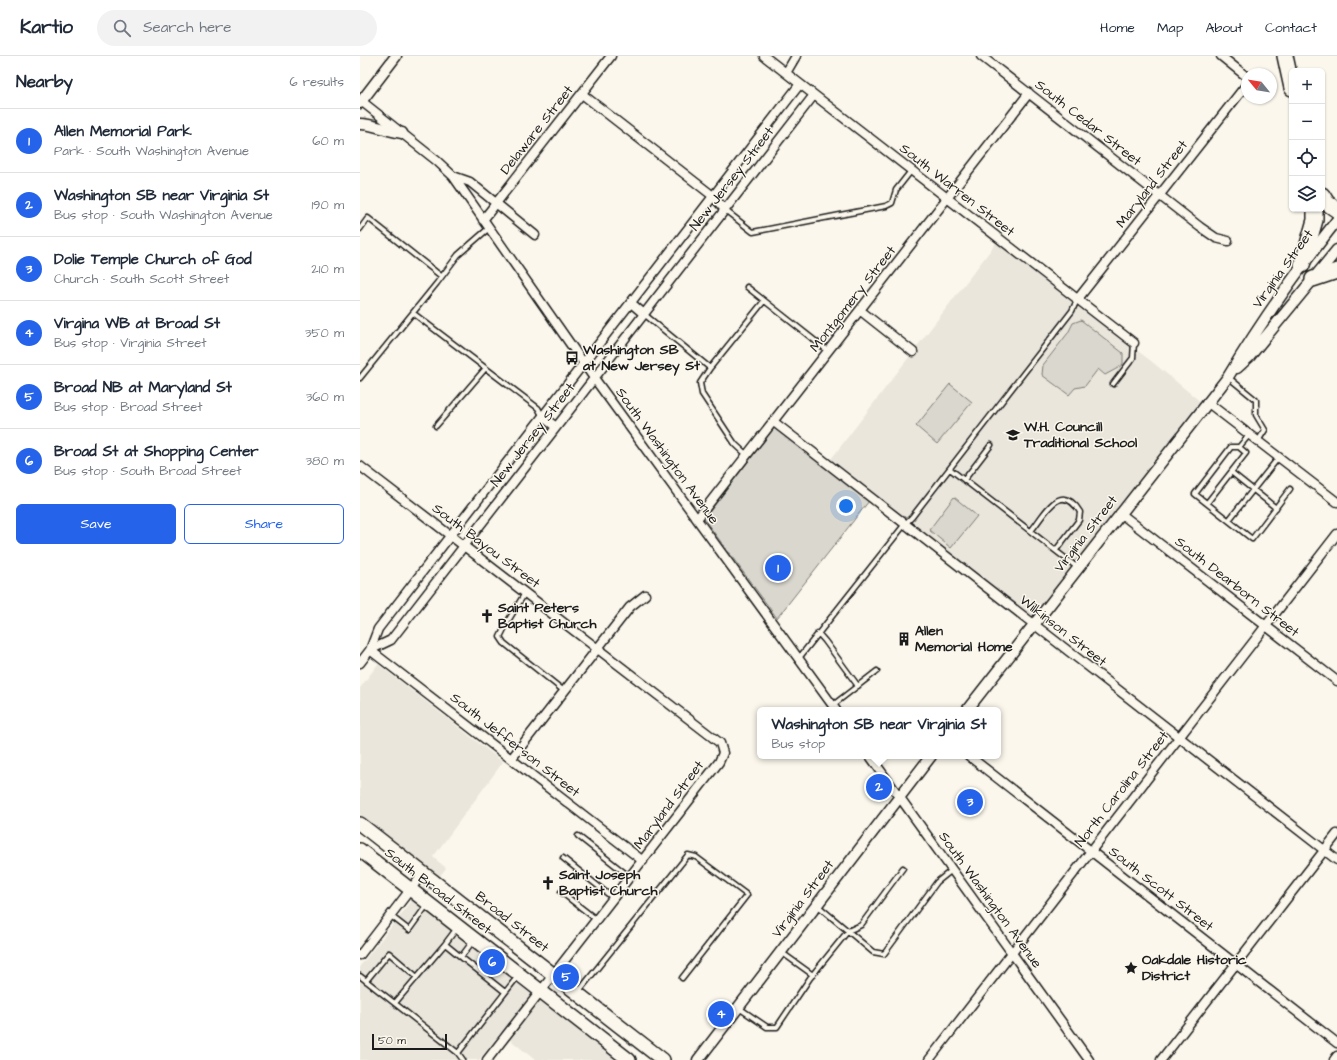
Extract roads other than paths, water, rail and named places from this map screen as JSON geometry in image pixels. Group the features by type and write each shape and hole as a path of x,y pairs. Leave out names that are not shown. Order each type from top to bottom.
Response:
{"highway":[{"path":"1284,56 1289,76"},
{"path":"1325,199 1327,203 1337,210"},
{"path":"1302,265 1315,220 1315,212"},
{"path":"1313,279 1337,271"}],"main road":[{"name":"Broad Street","path":"360,824 663,1060"},
{"name":"South Broad Street","path":"360,850 628,1060"}],"street":[{"path":"360,101 396,56"},
{"name":"Delaware Street","path":"483,220 611,56"},
{"name":"South Warren Street","path":"764,56 1134,343"},
{"path":"786,73 796,56"},
{"name":"South Cedar Street","path":"981,56 1216,238 1228,241"},
{"path":"1221,56 1241,72"},
{"name":"New Jersey Street","path":"360,663 370,650 378,629 800,84"},
{"name":"Maryland Street","path":"1077,300 1241,92"},
{"name":"Montgomery Street","path":"697,519 948,199 1029,93"},
{"path":"582,94 713,196 725,210"},
{"name":"New Jersey Street","path":"370,650 391,640 814,95"},
{"name":"South Washington Avenue","path":"360,101 437,161 453,176 594,378 833,707"},
{"path":"360,124 368,124 402,133"},
{"path":"453,176 470,182 535,235"},
{"name":"Virginia Street","path":"969,707 1228,376 1302,265 1337,220"},
{"name":"Virginia Street","path":"1228,376 1249,357 1337,250"},
{"path":"631,303 644,314"},
{"path":"861,310 913,352"},
{"path":"1208,402 1337,502"},
{"path":"543,417 556,427"},
{"name":"Wilkinson Street","path":"774,422 1337,860"},
{"name":"South Bayou Street","path":"360,466 598,648 720,744 723,753"},
{"name":"South Dearborn Street","path":"1120,514 1337,681"},
{"name":"North Carolina Street","path":"930,1060 1179,736 1337,534"},
{"path":"512,758 630,607 645,595"},
{"name":"South Jefferson Street","path":"370,650 512,758 643,861"},
{"name":"Maryland Street","path":"487,1060 643,861 718,762 723,753"},
{"name":"South Washington Avenue","path":"872,759 1089,1060"},
{"name":"Virginia Street","path":"698,1060 929,759"},
{"name":"South Scott Street","path":"974,759 1337,1042"},
{"path":"1161,1060 1337,834"},
{"path":"360,955 423,873"},
{"path":"1334,1060 1337,1056"}],"lane":[{"path":"725,210 753,232 886,206 892,203 896,190 911,171"},
{"path":"360,229 368,218 441,276"},
{"path":"360,378 458,255 489,228"},
{"path":"747,287 828,351"},
{"path":"798,658 950,469 1072,311 1077,300"},
{"path":"748,455 735,444 702,394 700,383 710,368 764,301"},
{"path":"413,313 538,408 543,417"},
{"path":"644,314 710,368"},
{"path":"1112,384 1133,358 1134,343"},
{"path":"436,426 485,368"},
{"path":"1228,376 1256,400 1256,415 1265,430 1258,441"},
{"path":"1239,447 1250,434"},
{"path":"964,480 991,445"},
{"path":"1207,503 1246,453 1239,447 1231,447 1195,494 1252,538 1290,489"},
{"path":"1229,520 1278,457"},
{"path":"950,469 1078,568"},
{"path":"1231,472 1276,508"},
{"path":"1031,531 1054,502 1060,498 1067,498 1077,507 1080,512 1079,520 1056,550"},
{"path":"525,592 500,637 504,643 564,692"},
{"path":"818,633 825,640 858,686"},
{"path":"835,707 877,671"},
{"path":"578,836 630,877"},
{"path":"578,993 688,855 696,857 747,895 682,978"},
{"path":"563,858 613,899"},
{"path":"738,1007 767,1027 777,1027 813,975 848,931 861,925 903,868"},
{"path":"816,905 873,952 884,954 937,882 952,870"},
{"path":"561,892 597,920"},
{"path":"391,916 408,930 428,903"},
{"path":"395,1003 445,944 458,926"},
{"path":"461,957 474,939"},
{"path":"445,944 505,992"},
{"path":"781,952 813,975"},
{"path":"366,981 389,953 417,977"},
{"path":"458,1053 519,974"},
{"path":"360,976 458,1053 463,1060"}],"place":[{"name":"Washington SB at New Jersey St","path":"572,358"},
{"name":"W.H. Councill Traditional School","path":"1013,435"},
{"name":"Allen Memorial Park","path":"778,568"},
{"name":"Saint Peters Baptist Church","path":"487,616"},
{"name":"Allen Memorial Home","path":"904,639"},
{"name":"Washington SB near Virginia St","path":"879,787"},
{"name":"Dolie Temple Church of God","path":"970,802"},
{"name":"Saint Joseph Baptist Church","path":"548,883"},
{"name":"Broad St at Shopping Center","path":"492,962"},
{"name":"Oakdale Historic District","path":"1131,968"},
{"name":"Broad NB at Maryland St","path":"566,977"},
{"name":"Virgina WB at Broad St","path":"721,1014"}]}
